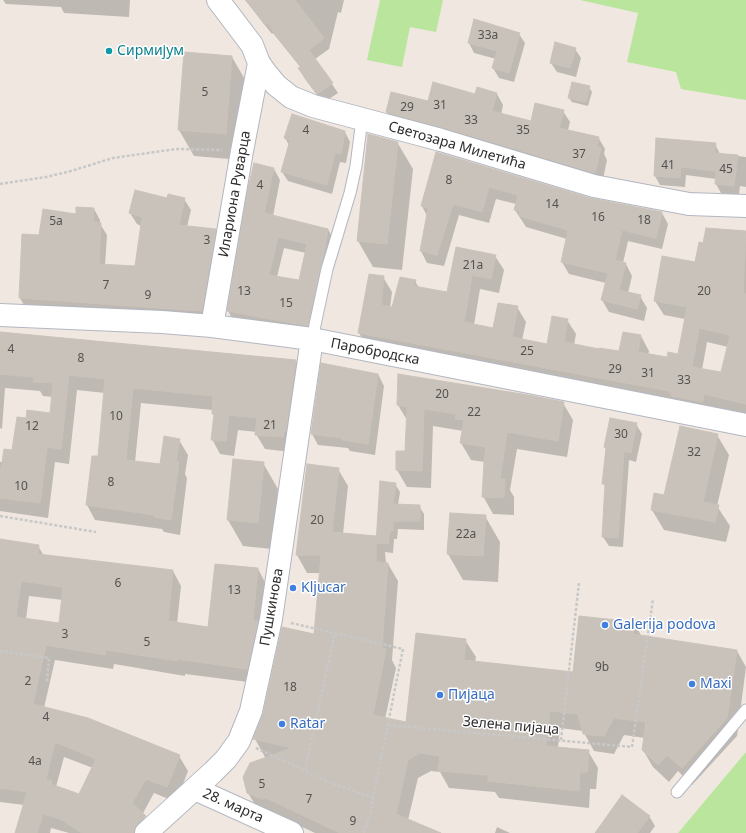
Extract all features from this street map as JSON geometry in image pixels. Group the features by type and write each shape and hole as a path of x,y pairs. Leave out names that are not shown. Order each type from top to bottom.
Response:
{"street":[{"name":"Светозара Милетића","path":"218,0 252,45 259,63 276,85 291,97 313,106 441,140 594,186 689,204 746,206"},
{"name":"Илариона Руварца","path":"212,326 242,151 259,63"},
{"name":"Паробродска","path":"0,315 162,322 212,326 312,339 746,425"},
{"name":"Пушкинова","path":"146,833 226,759 240,741 252,711 271,619 312,339"},
{"name":"28. марта","path":"195,789 292,833"}],"lane":[{"path":"312,339 327,269 350,194 356,166 362,120"},
{"path":"677,792 746,710"}],"path":[{"path":"0,184 46,178 113,158 176,149 242,151"},
{"path":"0,516 96,532"},
{"path":"561,740 579,584"},
{"name":"Зелена пијаца","path":"388,725 632,747 653,599"},
{"path":"271,619 403,649 372,798 370,816 363,833"},
{"path":"305,770 335,633"},
{"path":"0,651 49,658 47,682"},
{"path":"240,741 329,782 372,798"}],"green space":[{"path":"380,0 443,0 436,32 410,27 402,67 367,60"},
{"path":"580,0 746,0 746,100 681,89 676,72 627,62 638,13"},
{"path":"746,752 746,833 678,833"}],"building":[{"path":"246,0 295,0 324,38 309,50 333,83 317,94 298,68 301,67 267,23 265,25"},
{"path":"474,19 520,33 509,73 492,68 497,51 468,43"},
{"path":"555,42 576,48 570,68 550,63"},
{"path":"184,52 232,56 226,134 178,130"},
{"path":"433,82 475,94 477,87 497,93 492,111 531,121 535,103 564,110 559,128 599,137 597,147 601,148 595,173 386,112 391,92 428,101"},
{"path":"572,82 590,86 586,102 568,98"},
{"path":"292,114 345,131 341,154 335,153 327,185 281,172 290,140 284,138"},
{"path":"368,134 398,142 387,244 357,241"},
{"path":"656,138 716,143 715,153 738,155 734,186 715,184 716,171 681,167 680,178 654,176"},
{"path":"436,152 590,198 662,212 656,238 622,230 615,260 626,263 619,290 641,295 637,309 601,300 608,273 561,262 568,230 519,216 520,211 514,210 518,195 489,187 482,212 453,204 437,255 420,251 428,208 421,206"},
{"path":"254,163 274,168 264,213 328,229 308,326 227,311 247,193","holes":["278,237 307,244 299,280 269,275"]},
{"path":"135,190 167,198 168,194 185,198 179,225 216,229 202,311 19,298 22,234 39,235 43,209 76,214 76,207 94,208 93,222 101,223 99,264 135,266 142,217 129,213"},
{"path":"706,228 746,231 743,294 746,294 746,404 704,394 703,402 671,396 672,393 669,393 669,391 358,333 369,274 384,276 381,305 392,307 400,277 416,280 414,286 447,292 456,247 496,255 491,279 472,275 464,322 493,328 498,303 518,306 512,337 547,344 552,316 568,319 564,342 599,349 619,351 623,332 641,335 638,352 667,357 668,352 678,354 687,307 654,301 662,256 695,262 699,242 703,243","holes":["699,328 730,335 721,372 692,367"]},
{"path":"0,332 296,360 286,431 284,431 283,437 255,435 257,418 229,415 226,441 211,440 214,414 212,414 213,396 133,388 126,460 160,464 164,436 180,439 176,461 179,462 171,520 154,517 154,515 86,505 92,456 98,456 105,379 69,375 61,449 47,447 40,503 0,498 0,476 4,449 12,450 17,417 26,418 27,410 50,413 53,383 33,382 34,377 0,374"},
{"path":"321,363 378,374 368,444 342,440 342,438 311,434"},
{"path":"398,374 564,402 558,441 507,432 500,479 505,479 504,498 482,497 486,447 460,443 464,420 455,419 456,414 424,409 422,471 396,470 396,451 405,451 407,407 397,405"},
{"path":"610,418 637,423 631,453 624,451 618,538 602,537 605,484 602,484 606,448 604,447"},
{"path":"680,426 718,434 703,502 719,505 715,522 651,510 654,493 664,495"},
{"path":"233,459 264,462 258,523 227,520"},
{"path":"307,464 339,468 332,532 376,536 376,562 388,563 382,648 386,649 373,715 406,722 416,633 466,639 464,660 573,672 579,616 635,622 633,634 737,650 727,718 682,768 667,755 658,765 642,750 646,722 614,718 604,736 583,734 578,714 550,711 546,746 589,750 587,772 580,772 579,791 488,781 488,775 438,771 440,756 420,753 408,760 396,814 441,833 340,833 266,798 262,799 247,793 243,777 250,763 292,748 253,739 263,714 282,627 314,634 321,555 296,555"},
{"path":"380,481 396,483 393,504 420,505 420,521 393,521 393,531 390,531 388,544 376,543"},
{"path":"450,513 486,515 483,556 447,554"},
{"path":"0,539 39,545 38,554 173,570 168,621 208,627 215,564 258,568 253,620 258,622 247,669 177,659 177,661 106,650 105,655 46,645 33,704 88,718 180,755 167,787 146,779 132,803 146,816 137,824 134,829 134,833 82,833 60,819 43,814 37,833 15,833 27,792 0,788","holes":["21,581 63,587 59,623 16,617","55,742 96,759 79,794 51,784 52,781 46,779"]},
{"path":"622,795 650,816 637,833 595,833"}],"place":[{"name":"Сирмијум","path":"109,51"},
{"name":"Kljucar","path":"293,588"},
{"name":"Galerija podova","path":"605,625"},
{"name":"Maxi","path":"692,684"},
{"name":"Пијаца","path":"440,695"},
{"name":"Ratar","path":"282,724"}]}
